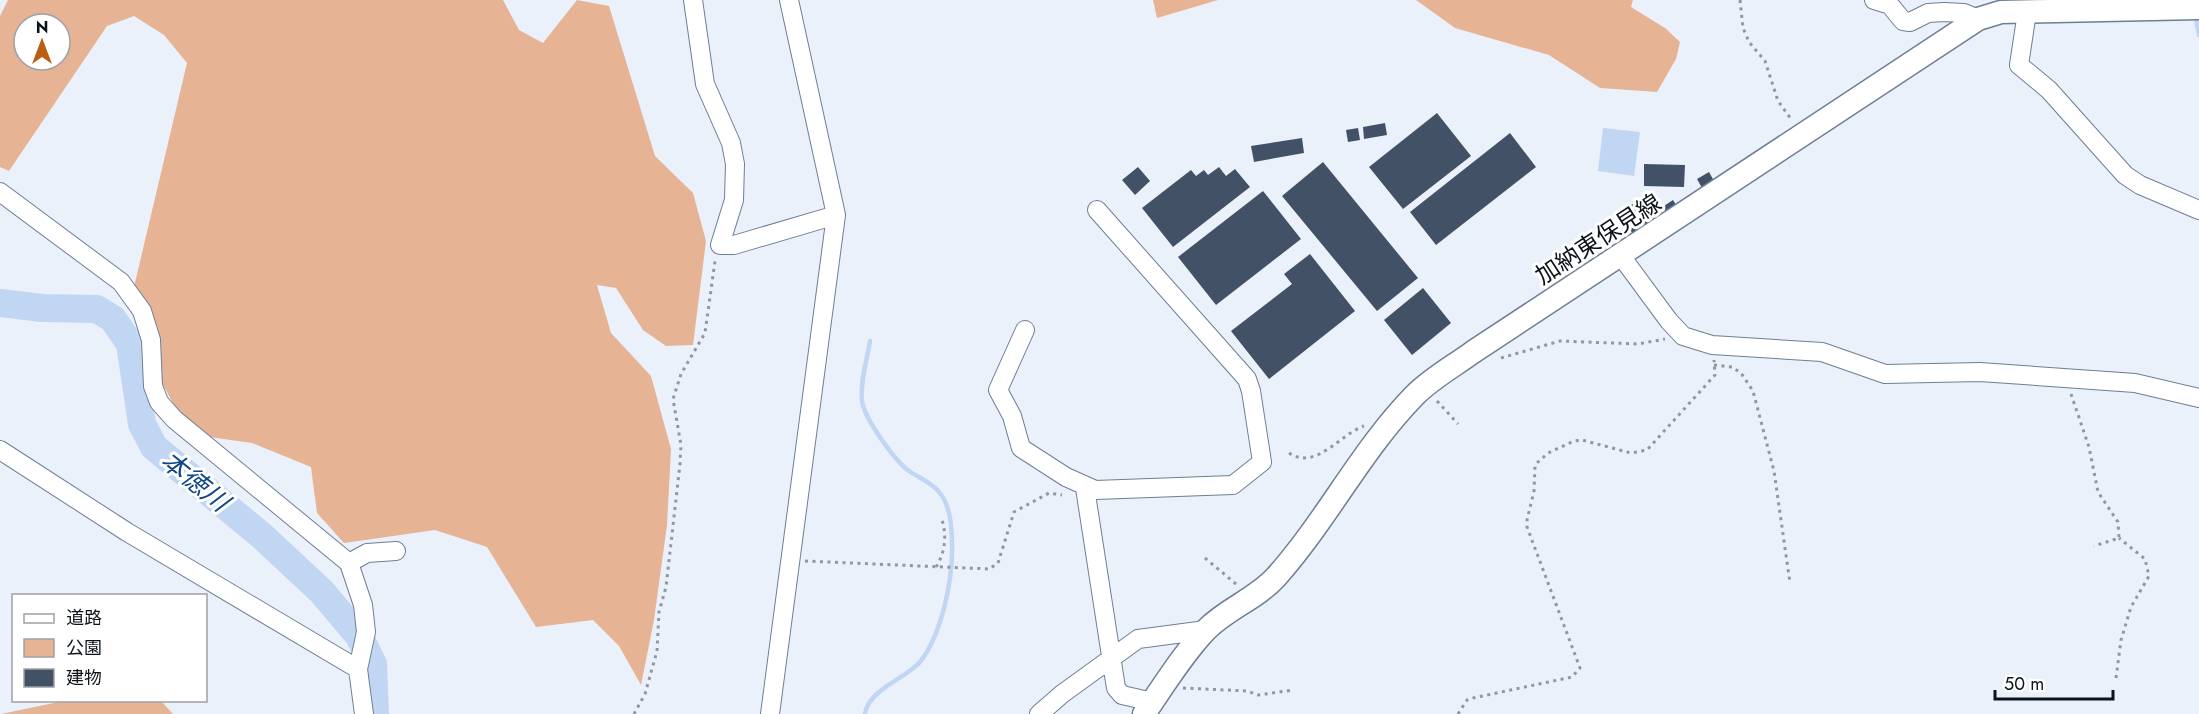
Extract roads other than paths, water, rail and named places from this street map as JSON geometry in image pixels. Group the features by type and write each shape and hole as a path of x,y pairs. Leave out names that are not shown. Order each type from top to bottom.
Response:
{"main road":[{"name":"加納東保見線","path":"1149,708 1206,630 1229,611 1252,598 1274,579 1298,551 1383,432 1416,394 1471,354 1978,19 2001,12 2189,8"}],"street":[{"path":"693,0 705,84 731,143 735,164 734,200 720,245 734,245 836,215"},
{"path":"770,714 836,215 789,0"},
{"path":"1874,0 1890,5 1903,21 1910,22 1928,13 1944,12 1964,13 1978,19"},
{"path":"2026,12 2019,65 2049,90 2125,175 2199,210"},
{"path":"0,192 121,282 142,311 151,340 153,386 159,402 174,418 349,563 363,606 366,632 359,662 364,714"},
{"path":"1086,495 1095,490 1233,485 1262,462 1251,391 1247,379 1097,210"},
{"path":"1621,256 1669,321 1683,336 1712,345 1822,352 1885,374 1980,372 2135,383 2199,398"},
{"path":"1025,330 998,390 1012,416 1021,448 1086,495 1116,688 1122,695 1149,708"},
{"path":"0,450 127,532 359,662"},
{"path":"349,563 367,553 396,551"},
{"path":"1039,714 1138,639 1206,630"}],"water":[{"path":"1603,128 1640,132 1634,176 1598,171"}],"waterway":[{"path":"2195,14 2199,35"},
{"name":"本徳川","path":"0,303 42,308 97,309 113,319 130,344 142,424 154,447 262,536 322,592 359,636 373,664 375,714"},
{"path":"865,714 873,698 920,662 928,650 945,606 952,558 951,524 943,497 932,485 903,466 881,438 864,408 862,385 870,341"}]}
